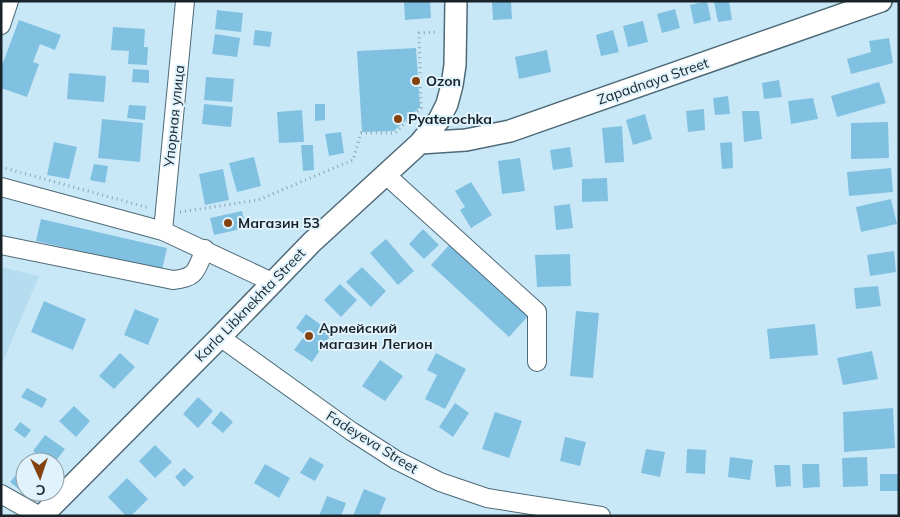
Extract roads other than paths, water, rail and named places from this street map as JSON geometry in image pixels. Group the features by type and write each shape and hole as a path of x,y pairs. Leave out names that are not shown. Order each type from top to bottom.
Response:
{"main road":[{"name":"Karla Libknekhta Street","path":"41,516 312,242 420,143 439,120 447,104 455,65 456,1"},
{"name":"Zapadnaya Street","path":"420,143 466,140 510,131 882,1"}],"street":[{"path":"1,25 9,1"},
{"name":"Упорная улица","path":"163,231 185,1"},
{"path":"386,174 537,312 536,362"},
{"path":"1,187 163,231 272,282"},
{"path":"1,245 173,280 186,279 195,272 205,250"},
{"name":"Fadeyeva Street","path":"220,337 350,431 396,460 440,482 487,498 601,516"},
{"name":"Karla Libknekhta Street","path":"1,494 41,516"}],"place":[{"name":"Ozon","path":"416,81"},
{"name":"Pyaterochka","path":"398,119"},
{"name":"Магазин 53","path":"228,223"},
{"name":"Армейский магазин Легион","path":"309,336"}]}
